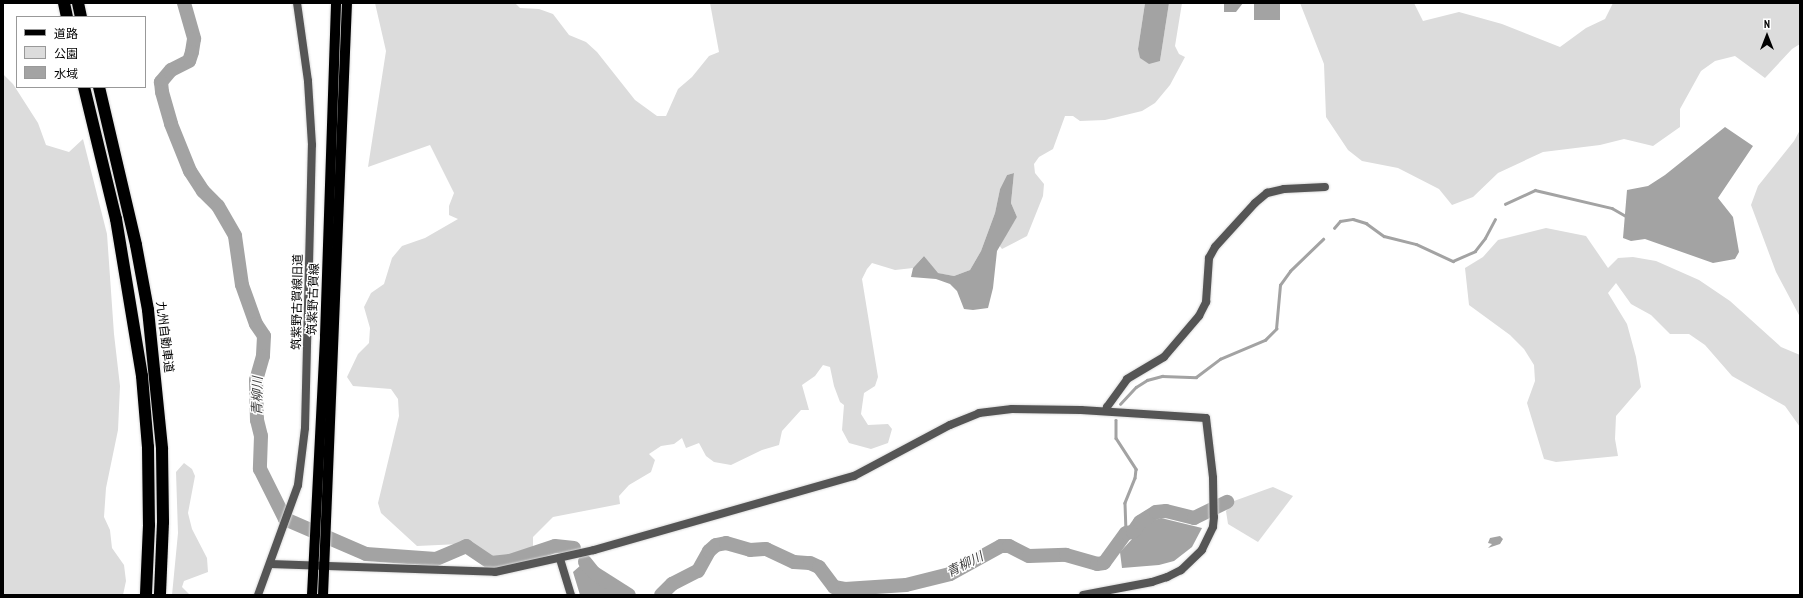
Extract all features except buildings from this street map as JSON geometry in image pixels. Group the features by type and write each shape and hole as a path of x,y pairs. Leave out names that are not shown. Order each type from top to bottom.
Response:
{"highway":[{"path":"64,3 67,16"},
{"path":"78,3 81,16"},
{"path":"84,88 116,219 142,376 148,447 149,525 146,595"},
{"name":"九州自動車道","path":"99,88 136,245 148,310 162,449 160,595"}],"main road":[{"name":"筑紫野古賀線","path":"323,595 326,567 326,544 322,528 336,3"},
{"name":"筑紫野古賀線","path":"312,595 316,540 322,528 347,3"}],"street":[{"name":"筑紫野古賀線旧道","path":"258,595 289,514 302,468 305,428 311,210 308,81 297,3"},
{"path":"1106,411 1107,407 1127,379 1164,357 1200,316 1206,302 1209,258 1215,247 1255,203 1267,193 1284,189 1325,187"},
{"path":"270,564 495,572 560,558 854,476 950,425 980,413 1012,409 1106,411 1206,418 1214,495 1214,517 1210,536 1202,550 1181,570 1152,582 1083,595"},
{"path":"560,558 571,595"}],"green space":[{"path":"375,3 515,3 520,8 539,9 553,14 569,35 586,42 597,52 635,100 657,116 666,116 678,89 692,77 709,56 719,52 710,3 1145,3 1138,49 1160,61 1169,3 1182,3 1175,46 1179,54 1185,57 1170,85 1155,103 1142,111 1105,120 1080,121 1073,116 1065,116 1053,149 1039,157 1034,164 1035,173 1044,184 1043,196 1027,236 1002,249 999,245 1017,217 1011,203 1014,173 1007,175 1000,189 995,213 981,251 970,270 954,276 937,273 924,256 913,268 895,270 872,263 867,269 862,279 878,377 875,386 864,393 861,414 868,425 888,424 892,429 888,443 871,449 849,443 842,430 844,405 840,402 834,386 830,367 823,365 815,376 802,385 809,410 801,410 782,431 779,445 762,450 731,465 714,462 706,456 699,443 686,448 682,438 674,444 661,446 649,454 655,460 651,472 629,485 619,496 620,504 553,517 533,537 533,546 522,557 494,561 479,550 460,544 417,546 381,513 378,503 399,416 398,399 391,389 353,386 347,377 358,354 369,343 370,328 364,307 371,293 384,284 392,258 402,246 425,238 458,219 449,215 449,206 454,193 430,145 368,167 386,51"},
{"path":"1300,3 1414,3 1423,21 1459,12 1502,24 1560,47 1586,28 1605,19 1613,3 1800,3 1800,44 1792,49 1765,78 1735,56 1715,61 1701,71 1680,109 1680,127 1653,146 1624,139 1600,145 1543,152 1498,173 1473,197 1452,205 1439,189 1398,168 1362,161 1348,150 1326,117 1324,64"},
{"path":"3,74 13,84 38,123 46,145 69,152 83,139 107,234 114,334 120,386 118,430 106,488 104,517 110,530 112,548 124,565 126,581 123,595 3,595"},
{"path":"1800,130 1800,317 1776,272 1751,205 1758,186 1794,141"},
{"path":"1546,228 1586,236 1608,268 1618,258 1633,257 1656,261 1699,280 1730,301 1781,347 1800,355 1800,427 1785,406 1732,376 1705,345 1689,334 1670,334 1651,315 1631,304 1616,283 1608,293 1627,324 1636,357 1641,387 1616,416 1615,439 1618,456 1556,462 1544,459 1527,403 1535,381 1534,365 1524,349 1510,335 1469,305 1465,268 1483,257 1498,240"},
{"path":"184,463 192,469 195,476 188,513 192,529 207,558 208,572 184,581 182,587 190,595 172,595 178,533 176,472"},
{"path":"1273,487 1293,496 1258,542 1228,524 1226,511 1234,501"}],"water":[{"path":"1145,3 1169,3 1160,61 1149,64 1140,58 1138,49"},
{"path":"1224,3 1243,3 1236,12 1224,12"},
{"path":"1254,3 1280,3 1280,20 1254,20"},
{"path":"1725,127 1753,146 1718,198 1733,217 1739,252 1735,259 1713,263 1645,239 1631,241 1623,238 1627,190 1648,186 1665,175"},
{"path":"1014,173 1011,203 1017,217 997,251 993,288 988,308 973,310 964,309 957,291 950,284 936,279 911,277 913,268 924,256 938,273 954,276 970,270 981,251 995,213 1000,189 1007,175"},
{"path":"1161,518 1202,528 1192,547 1174,561 1159,565 1122,568 1120,552 1148,522"},
{"path":"1500,536 1503,539 1500,544 1488,548 1492,544 1488,543 1490,538"},
{"path":"581,565 592,577 622,595 580,595 573,572"}],"waterway":[{"name":"青柳川","path":"184,3 194,39 192,52 189,61 171,70 161,82 162,92 171,124 190,171 203,191 218,206 235,236 242,285 256,324 264,336 263,356 256,380 257,420 261,436 260,469 285,519 366,554 436,559 466,546 491,563 510,561 555,546 574,548"},
{"path":"1505,204 1535,190 1612,208 1626,216"},
{"path":"1334,228 1340,221 1353,219 1366,223 1384,236 1416,244 1453,261 1475,251 1485,238 1495,219"},
{"path":"1120,404 1136,387 1147,380 1162,376 1196,377 1220,359 1265,340 1276,329 1280,285 1290,271 1323,239"},
{"path":"1116,420 1116,438 1136,469 1135,478 1125,503 1126,533"},
{"name":"青柳川","path":"661,595 672,584 698,571 709,551 716,545 726,543 750,550 766,549 794,562 810,563 819,567 834,587 845,589 906,585 950,574 1001,546 1009,546 1029,556 1066,555 1097,564 1104,563 1126,533 1133,532 1140,522 1156,512 1166,511 1194,518 1227,502"},
{"name":"青柳川","path":"585,562 594,573 629,595"}]}
